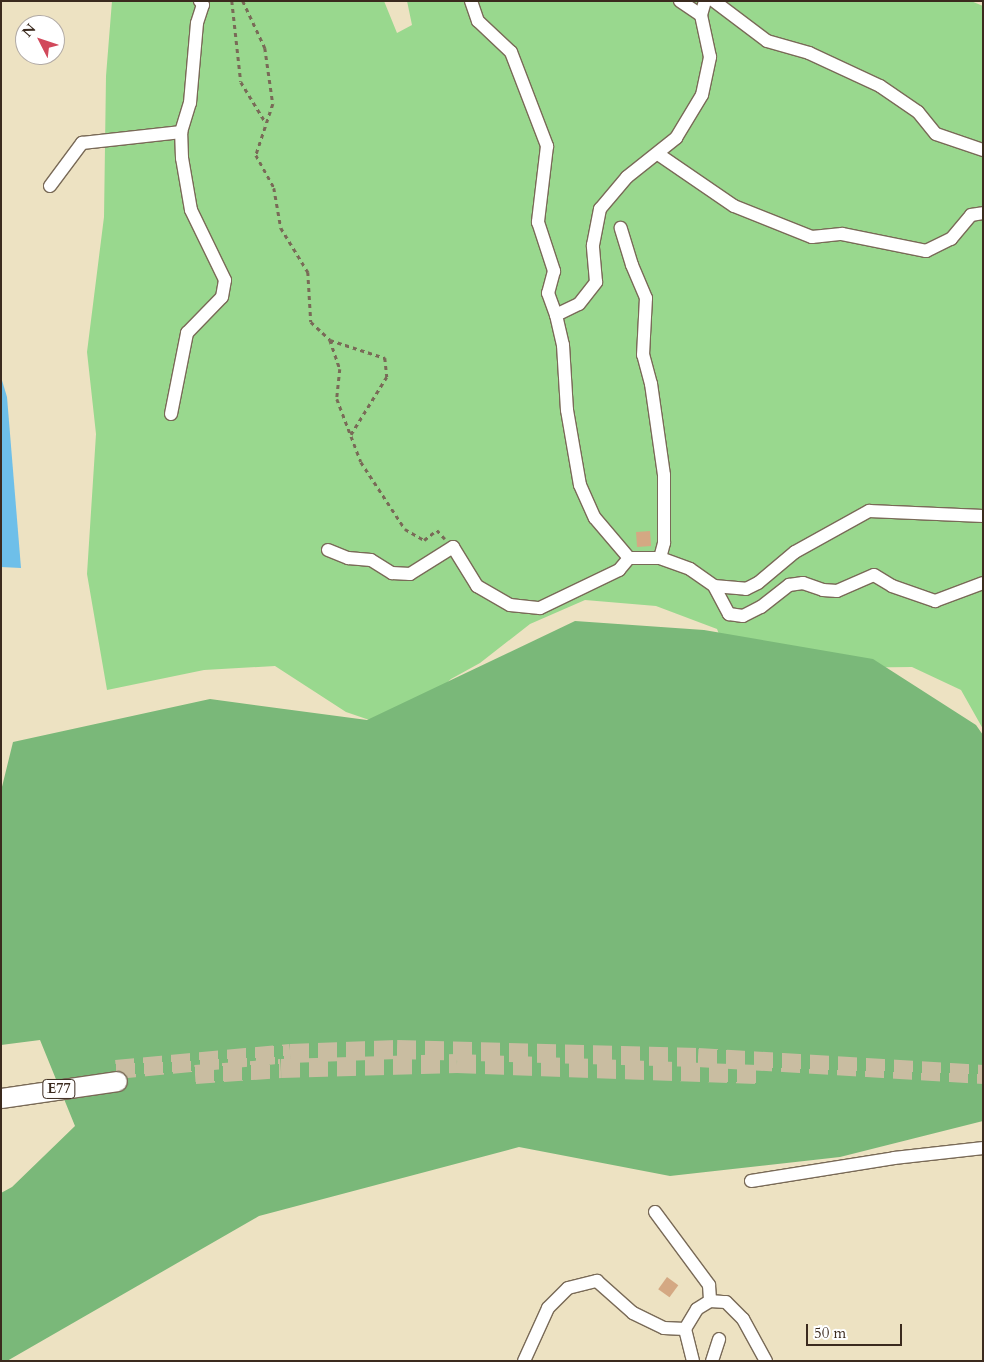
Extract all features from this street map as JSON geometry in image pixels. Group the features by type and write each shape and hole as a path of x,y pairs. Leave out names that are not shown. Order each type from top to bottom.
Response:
{"highway":[{"name":"E77","path":"1,1086 116,1075 1,1098"}],"lane":[{"path":"171,414 187,333 222,297 225,280 191,210 181,132 190,103 196,31 203,5 200,1"},
{"path":"471,1 478,21 511,52 547,146 538,222 554,270 548,292 563,345 567,410 580,485 595,518 629,558 660,558 690,569 714,586 729,614 743,616 762,607 789,585 803,583 823,590 837,591 874,575 892,586 935,600 983,583"},
{"path":"680,1 701,15"},
{"path":"556,315 579,304 596,282 593,245 600,209 627,177 676,138 702,95 710,57 701,15 705,1"},
{"path":"714,1 767,41 809,53 880,86 918,112 936,134 983,150"},
{"path":"50,186 82,143 181,132"},
{"path":"658,154 734,206 812,237 842,234 926,251 951,240 971,215 983,213"},
{"path":"621,228 632,265 646,298 643,354 650,384 664,475 664,544 660,558"},
{"path":"714,586 746,589 795,552 869,512 983,516"},
{"path":"328,550 348,558 371,560 392,573 410,574 453,547 477,586 510,605 540,608 619,570 629,558"},
{"path":"751,1181 894,1158 983,1148"},
{"path":"655,1212 709,1286 710,1301"},
{"path":"524,1361 548,1308 568,1288 597,1281 633,1313 664,1328 686,1329"},
{"path":"693,1361 686,1329 697,1309 710,1301 726,1302 735,1310 766,1361"},
{"path":"712,1361 719,1339"}],"path":[{"path":"232,1 240,82 266,123"},
{"path":"243,1 266,48 273,104 256,156 274,188 280,228 308,272 311,322 330,340 385,358 387,377 351,435"},
{"path":"330,340 340,369 337,399 361,462 405,528 424,540 437,530 453,547"}],"green space":[{"path":"112,1 384,1 397,33 412,25 407,1 971,1 983,6 983,729 961,690 912,667 829,668 735,675 717,629 656,606 585,600 530,624 480,663 451,679 396,729 346,712 275,666 204,670 107,690 87,574 96,434 87,352 104,217 106,76"},
{"path":"575,621 704,630 873,659 976,725 983,735 983,1121 840,1157 670,1176 519,1147 259,1216 7,1361 1,1361 1,1193 12,1187 75,1126 40,1040 1,1045 1,791 13,742 210,699 367,720"}],"water":[{"path":"1,377 7,397 21,568 1,567"}],"building":[{"path":"650,531 651,546 637,547 636,532"},
{"path":"667,1277 678,1285 670,1297 658,1289"}],"tunnel":[{"path":"116,1069 290,1053 397,1049 698,1057 983,1074"},
{"path":"195,1074 281,1068 457,1063 764,1074"}]}
